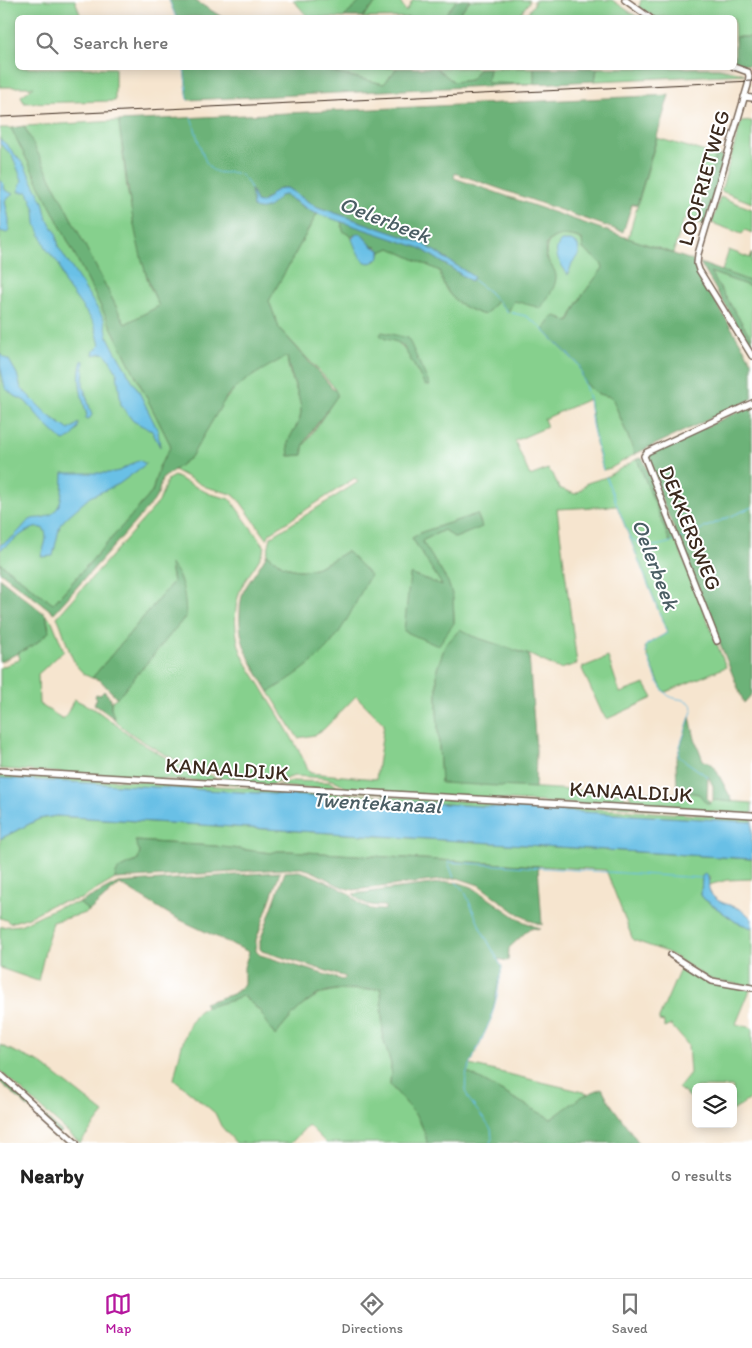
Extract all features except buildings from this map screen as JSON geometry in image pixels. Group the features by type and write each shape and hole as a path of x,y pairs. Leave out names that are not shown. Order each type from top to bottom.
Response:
{"street":[{"path":"625,0 646,15"},
{"path":"737,68 750,70"},
{"name":"LOOFRIETWEG","path":"750,70 748,85 697,264 752,356"},
{"path":"744,97 752,98"},
{"name":"DEKKERSWEG","path":"717,641 644,456 647,452 752,403"},
{"name":"KANAALDIJK","path":"0,771 752,815"},
{"path":"671,955 712,981 752,988"},
{"path":"0,1074 76,1143"}],"green space":[{"path":"0,0 75,0 80,15 15,15 15,70 115,70 115,101 24,103 21,96 34,87 0,87"},
{"path":"169,0 194,0 219,15 175,15"},
{"path":"293,0 362,0 347,15 306,15"},
{"path":"362,0 379,0 364,15 346,15"},
{"path":"379,0 399,0 406,12 413,0 457,0 445,15 365,15"},
{"path":"457,0 470,0 458,15 445,15"},
{"path":"470,0 529,0 519,15 458,15"},
{"path":"534,0 612,0 634,15 526,15 534,4"},
{"path":"641,0 752,0 752,37 737,37 737,15 652,15 639,7"},
{"path":"737,37 752,37 752,61 749,65 737,63"},
{"path":"184,70 322,70 384,84 395,70 439,70 454,82 470,80 478,70 489,70 487,83 532,84 188,100"},
{"path":"322,70 395,70 384,84"},
{"path":"439,70 478,70 471,80 454,82"},
{"path":"489,70 534,70 535,84 487,83"},
{"path":"534,70 597,70 595,81 534,84"},
{"path":"597,70 728,70 745,74 595,81"},
{"path":"669,95 637,205 632,204 623,232 455,173 454,178 694,261 693,264 752,362 752,399 635,454 612,397 593,391 584,381 579,365 543,330 550,319 556,316 569,322 581,297 603,268 601,263 583,249 582,239 563,236 552,239 548,243 546,256 555,271 556,281 541,308 514,301 508,312 497,301 485,315 469,309 455,300 445,288 440,271 390,248 381,252 364,237 354,235 352,237 343,231 341,221 420,248 471,281 474,277 422,243 315,206 287,188 279,188 261,203 256,202 252,191 253,207 272,204 280,196 285,195 317,214 269,301 279,328 337,393 337,396 305,442 303,455 289,456 289,440 299,422 301,412 287,356 248,379 227,396 191,457 162,479 158,494 153,502 54,613 0,572 0,563 53,604 152,492 159,467 171,446 11,128 24,126 125,324 159,306 139,250 128,191 119,121"},
{"path":"119,121 127,189 143,263 149,285 159,306 125,324 24,126"},
{"path":"752,121 752,203 721,191 741,122"},
{"path":"0,128 11,128 171,446 159,467 152,492 53,604 0,563"},
{"path":"657,138 716,155 698,217 704,219 702,224 684,219 673,253 628,238"},
{"path":"716,155 724,157 705,225 702,224 704,219 698,217"},
{"path":"720,197 752,209 752,233 745,230 742,234 712,223"},
{"path":"317,214 341,221 343,231 352,237 373,262 376,261 381,252 390,248 440,271 445,288 455,300 469,309 485,315 497,301 508,312 514,300 554,270 548,261 546,252 547,245 556,236 573,236 582,240 583,249 601,263 603,268 581,297 568,322 560,317 549,323 543,330 579,365 584,381 593,391 612,397 635,454 611,468 603,470 596,444 589,399 544,419 547,427 515,441 530,476 548,469 553,474 559,488 575,494 587,483 606,477 637,459 670,542 676,541 680,550 726,667 666,692 662,689 645,648 649,643 667,632 617,506 557,509 577,664 560,669 530,655 471,636 460,630 445,646 437,669 441,782 623,793 625,798 631,798 628,791 676,794 677,790 699,794 710,803 713,800 752,803 752,814 350,791 338,782 325,778 294,776 268,786 223,783 213,773 191,767 173,759 129,732 115,720 111,711 112,701 120,695 186,616 175,570 170,566 173,582 92,678 84,674 73,660 57,617 159,502 167,480 174,476 210,494 230,499 265,547 238,597 236,628 239,646 244,658 289,732 310,773 376,779 384,724 356,696 324,729 314,735 298,738 269,692 324,651 332,642 352,608 347,551 316,567 298,570 288,568 267,554 271,537 358,482 355,478 270,533 267,539 239,500 232,494 206,487 174,470 191,457 222,404 235,388 257,372 287,356 289,371 299,398 301,412 299,421 289,440 289,456 303,455 303,447 337,396 334,387 279,328 269,301","holes":["408,338 425,385 407,353 398,342","477,514 481,523 467,533 455,538 444,530 421,541 449,588 454,610 454,623 441,582 412,538 422,532"]},
{"path":"729,250 750,258 752,253 752,282 722,271"},
{"path":"700,263 752,282 752,287 710,272 752,339 752,350"},
{"path":"710,272 752,287 752,339"},
{"path":"382,332 408,338 430,386 425,385 403,346 382,337 380,335"},
{"path":"752,405 752,694 744,703 647,462 646,455"},
{"path":"637,459 643,459 676,541 670,542"},
{"path":"477,514 482,527 455,538 444,530 422,541 448,582 453,597 454,623 438,646 404,631 410,574 442,585 412,538 422,532"},
{"path":"347,551 370,575 348,618 338,634 319,657 269,692 248,655 241,635 240,607 244,590 267,554 288,568 307,570 326,563"},
{"path":"170,564 181,582 186,616 120,695 116,697 100,680 92,678 173,582"},
{"path":"0,578 46,615 49,632 34,645 0,662"},
{"path":"46,615 52,621 64,651 38,674 39,704 63,719 74,699 96,710 138,741 171,761 188,769 213,776 217,781 0,769 0,668 20,659 18,653 38,642 49,628"},
{"path":"460,629 472,636 529,655 536,750 535,788 441,783 437,669 445,646"},
{"path":"608,657 620,693 645,684 653,698 607,719 602,713 582,669"},
{"path":"104,691 111,699 111,709 115,719 94,704 97,699 95,697 96,694 100,695"},
{"path":"690,717 695,739 703,760 714,766 733,802 713,800 713,786 708,776 707,798 710,803 706,803 699,794 677,790 676,759"},
{"path":"0,773 752,818 752,822 0,778"},
{"path":"292,781 330,782 344,791 276,786"},
{"path":"56,816 752,859 752,879 727,880 709,885 710,878 702,876 701,895 736,922 752,928 752,986 716,981 706,977 667,952 633,940 606,870 289,851 271,853 215,846 136,841 140,852 138,860 117,871 115,879 81,899 53,904 29,917 10,923 0,918 0,839 39,819"},
{"path":"135,841 215,846 271,853 289,851 538,866 542,925 514,911 479,885 458,878 354,890 347,889 315,872 301,868 115,879 120,868 138,860 140,852"},
{"path":"298,871 316,877 348,893 364,906 378,910 385,910 385,906 376,906 360,901 353,894 447,882 460,883 472,887 520,920 541,929 530,928 509,948 508,961 498,959 502,967 491,1019 467,1072 551,1119 581,1097 602,1088 610,1103 639,1143 427,1143 418,1119 390,1085 391,1064 383,1038 381,988 335,990 317,995 301,1007 275,1036 260,1011 242,995 237,999 207,1007 204,1003 233,994 242,987 244,983 244,967 249,952 174,917 120,884 89,911 79,903 118,883 280,872 256,940 256,951 260,955 343,980 346,977 260,949 260,941 285,872"},
{"path":"79,903 89,911 52,922 38,981 0,968 0,927 20,925 58,907"},
{"path":"681,967 708,983 750,990 736,1024 752,1028 752,1097 737,1108 737,1083 692,1083 692,1099 678,1088 690,1073 688,1045 671,1025 664,1028 664,1022 659,1021"},
{"path":"381,988 383,1038 391,1064 390,1085 418,1119 427,1143 326,1143 308,1125 291,1143 236,1143 221,1126 215,1113 174,1079 180,1051 191,1020 202,1009 233,1000 242,995 260,1011 276,1035 296,1012 321,994 331,991"},
{"path":"0,1045 40,1063 104,1113 80,1143 0,1071"},
{"path":"470,1065 588,1093 551,1119 467,1072"},
{"path":"0,1077 62,1132 59,1135 0,1082"}],"water":[{"path":"0,139 24,165 43,202 47,219 56,232 59,248 104,319 108,337 139,392 158,431 160,447 152,431 133,421 121,405 117,373 108,357 104,353 93,355 100,345 94,323 64,282 59,264 47,250 36,224 35,210 28,192 18,192 22,180 12,155 0,144"},
{"path":"0,180 4,184 5,190 13,194 5,201 9,219 9,231 7,233 0,231"},
{"path":"282,188 287,188 315,206 422,243 474,277 471,281 420,248 312,212 285,195 280,196 265,208 257,209 253,207 251,189 256,202 261,203"},
{"path":"356,234 361,234 372,246 380,250 380,256 375,261 366,262 359,255 352,239"},
{"path":"561,241 571,241 578,245 579,254 572,263 568,275 558,259 557,250"},
{"path":"0,353 9,360 17,374 21,388 48,415 69,430 79,423 74,435 63,441 25,401 13,395 5,388 0,366"},
{"path":"82,360 84,361 83,385 92,415 89,419 85,418 87,416 80,388"},
{"path":"139,460 146,464 119,484 90,497 67,517 60,525 53,556 41,557 46,536 44,529 37,527 25,532 0,550 0,545 15,535 29,521 45,517 56,510 61,499 63,473 109,473 119,471"},
{"name":"Twentekanaal","path":"0,778 752,822 752,859 56,816 39,819 0,839"},
{"path":"706,873 709,890 712,895 721,902 742,910 752,919 752,928 736,922 704,899 701,895 702,876"}],"waterway":[{"name":"Oelerbeek","path":"169,0 175,15"},
{"name":"Oelerbeek","path":"184,70 188,100"},
{"name":"Oelerbeek","path":"191,117 202,152 210,168 221,173 231,172 241,175 251,189"},
{"name":"Oelerbeek","path":"473,280 488,291 508,312 526,316 538,325 579,365 589,399 592,425 603,470"},
{"name":"Oelerbeek","path":"606,477 667,633 646,645 646,654"},
{"path":"679,539 752,507"},
{"path":"630,537 646,546 657,546 675,541"},
{"name":"Oelerbeek","path":"648,657 656,678 665,693 672,698 689,702 693,708 678,756 708,777"},
{"path":"454,878 448,862 702,878"},
{"path":"456,882 465,892 481,929 502,967 491,1019 467,1072 466,1082 468,1098 491,1129 492,1138 490,1143"}],"railway":[{"path":"0,117 752,81"}]}
